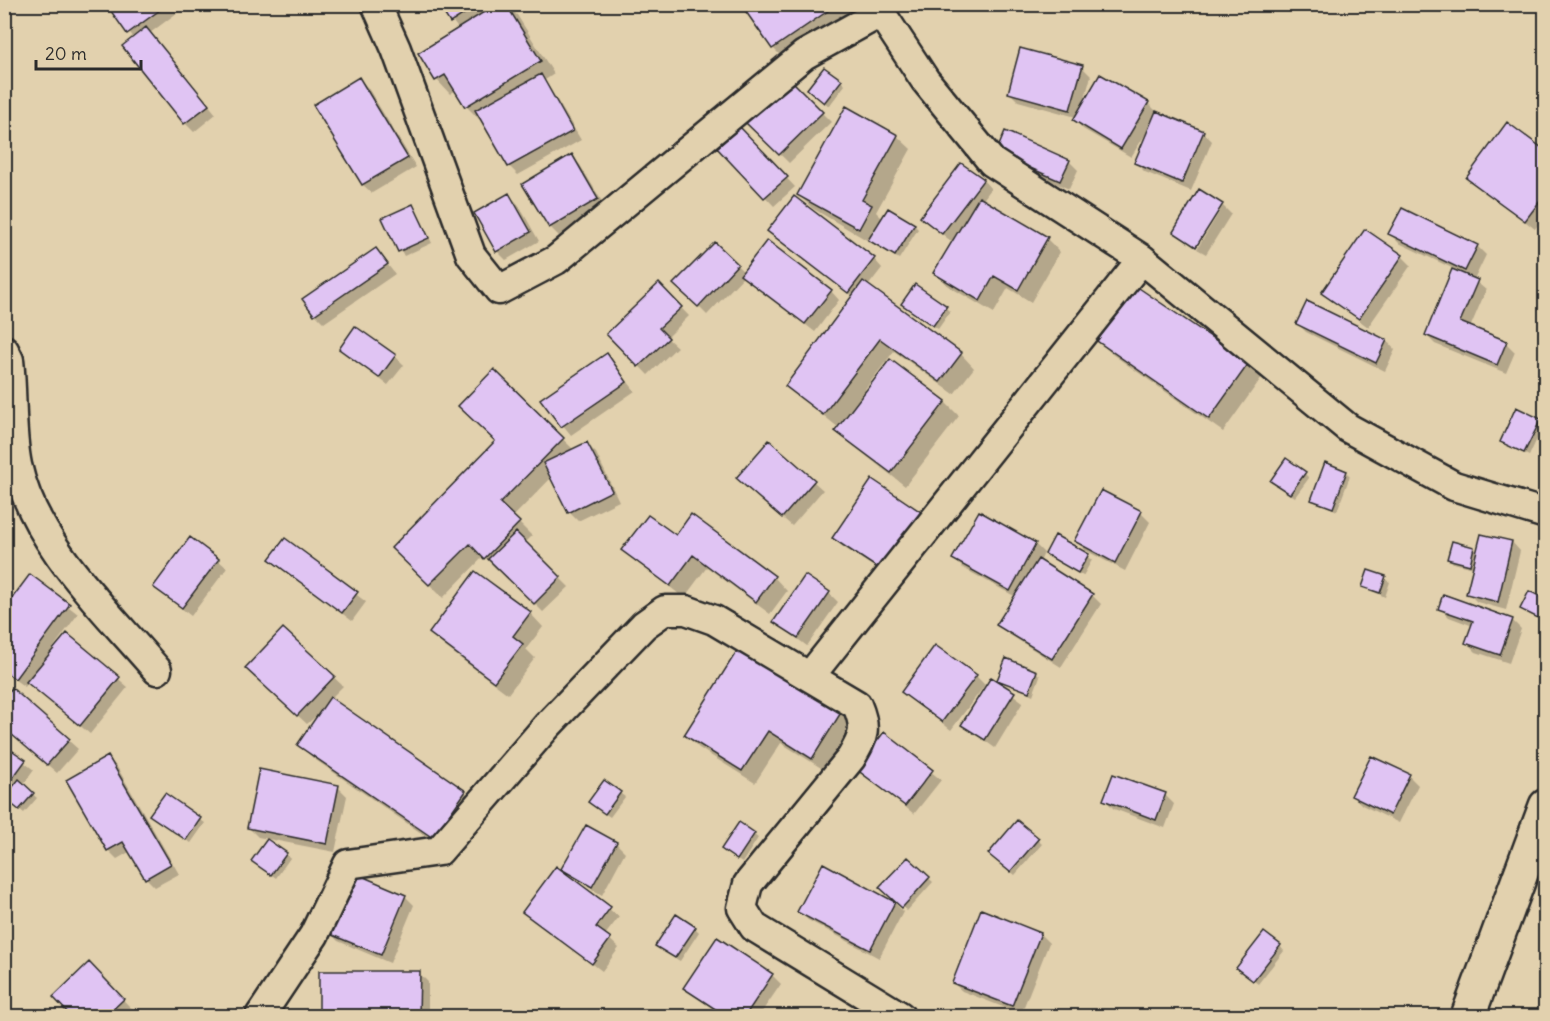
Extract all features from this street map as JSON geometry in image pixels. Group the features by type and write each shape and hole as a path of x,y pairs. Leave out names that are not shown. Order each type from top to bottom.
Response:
{"main road":[{"path":"1468,1017 1545,806"}],"street":[{"path":"376,4 396,49 471,255 499,290 556,260 804,55 877,9 925,80 992,162 1142,259 1348,428 1454,486 1545,514"},
{"path":"810,676 1142,259"},
{"path":"4,350 10,368 17,464 28,501 47,540 157,670"},
{"path":"260,1017 314,935 348,864 439,851 547,726 644,625 665,610 686,610 714,620 857,705 864,723 862,738 851,758 748,884 742,908 754,927 900,1017"}],"building":[{"path":"106,4 168,4 127,34"},
{"path":"438,4 480,4 450,23"},
{"path":"497,4 506,4 541,61 465,107 445,75 435,81 418,53"},
{"path":"744,4 838,4 772,49 742,6"},
{"path":"146,27 209,105 184,124 122,46"},
{"path":"1020,48 1083,65 1070,110 1008,93"},
{"path":"824,67 842,80 824,103 807,89"},
{"path":"541,74 573,131 508,167 475,110"},
{"path":"1100,74 1149,102 1121,149 1073,120"},
{"path":"359,77 408,158 362,185 313,105"},
{"path":"790,79 823,112 779,155 746,123"},
{"path":"846,106 898,135 862,200 872,205 859,229 797,195"},
{"path":"1156,111 1204,131 1182,183 1134,163"},
{"path":"1507,122 1546,151 1546,193 1525,221 1466,178"},
{"path":"740,127 788,177 764,198 717,148"},
{"path":"1005,131 1070,160 1060,181 996,153"},
{"path":"572,154 598,199 549,228 522,184"},
{"path":"961,163 984,179 942,234 920,217"},
{"path":"1199,189 1223,204 1196,247 1173,232"},
{"path":"509,193 531,232 496,252 474,213"},
{"path":"794,196 875,258 848,293 767,231"},
{"path":"979,197 1048,237 1018,290 994,276 980,301 933,273"},
{"path":"413,204 429,238 398,252 382,218"},
{"path":"888,208 915,224 895,256 868,240"},
{"path":"1402,208 1478,245 1465,271 1388,234"},
{"path":"1365,229 1403,255 1359,319 1321,293"},
{"path":"767,240 832,290 805,324 740,275"},
{"path":"715,242 738,264 698,307 673,284"},
{"path":"376,248 388,264 314,315 302,299"},
{"path":"1452,269 1478,280 1460,322 1507,341 1497,365 1425,335"},
{"path":"863,281 962,353 940,382 880,339 823,415 785,386"},
{"path":"659,283 682,307 659,328 669,338 638,367 606,334"},
{"path":"915,284 947,306 933,326 901,304"},
{"path":"1136,286 1249,363 1209,419 1097,341"},
{"path":"1307,301 1387,340 1376,363 1296,324"},
{"path":"355,326 396,355 379,378 339,349"},
{"path":"607,353 627,382 561,427 540,399"},
{"path":"890,359 946,401 891,473 835,431"},
{"path":"494,369 564,438 500,503 520,522 484,559 470,544 429,585 391,548 495,441 458,406"},
{"path":"1516,407 1541,419 1524,453 1500,442"},
{"path":"769,440 815,480 782,518 736,478"},
{"path":"587,442 612,491 568,513 543,463"},
{"path":"1286,458 1306,472 1290,494 1270,481"},
{"path":"1325,462 1347,471 1333,508 1311,500"},
{"path":"872,479 921,512 882,571 832,538"},
{"path":"1101,490 1142,511 1115,563 1074,541"},
{"path":"979,511 1036,543 1010,591 952,559"},
{"path":"691,514 775,576 756,602 693,555 670,586 621,550 648,515 676,535"},
{"path":"516,532 561,577 534,604 488,559"},
{"path":"1481,534 1512,541 1498,602 1466,594"},
{"path":"1055,535 1089,554 1078,573 1045,554"},
{"path":"190,537 219,559 182,608 153,587"},
{"path":"285,538 358,592 342,613 269,559"},
{"path":"1452,541 1474,547 1470,565 1447,559"},
{"path":"1038,559 1093,594 1052,659 996,625"},
{"path":"1368,570 1386,576 1380,593 1362,587"},
{"path":"475,571 531,612 513,636 523,644 494,682 429,633"},
{"path":"30,574 70,604 15,679 4,671 4,609"},
{"path":"805,575 830,592 798,638 773,622"},
{"path":"1529,591 1546,599 1546,622 1520,609"},
{"path":"1443,594 1513,619 1500,655 1465,643 1473,621 1438,609"},
{"path":"283,628 335,676 297,716 245,668"},
{"path":"67,633 120,677 80,726 26,682"},
{"path":"935,645 977,675 942,722 901,692"},
{"path":"740,646 842,711 812,759 768,731 742,771 684,735"},
{"path":"1006,658 1037,671 1029,692 997,680"},
{"path":"991,677 1015,692 985,740 961,725"},
{"path":"12,688 70,739 47,765 4,728 4,697"},
{"path":"330,697 466,791 433,838 297,745"},
{"path":"884,732 933,770 905,806 856,769"},
{"path":"4,745 26,760 4,790"},
{"path":"108,756 171,864 145,879 123,842 107,851 66,780"},
{"path":"1371,756 1410,774 1390,815 1351,796"},
{"path":"259,769 339,785 327,844 247,828"},
{"path":"1113,774 1166,793 1156,820 1103,800"},
{"path":"19,779 34,793 19,810 4,798"},
{"path":"604,780 621,792 605,814 588,802"},
{"path":"165,793 201,818 186,840 149,815"},
{"path":"1017,820 1039,838 1010,872 988,854"},
{"path":"739,822 755,833 737,860 721,849"},
{"path":"586,825 617,842 592,887 561,869"},
{"path":"267,839 287,853 271,875 251,861"},
{"path":"908,857 930,877 902,908 879,887"},
{"path":"823,863 895,902 870,950 797,912"},
{"path":"556,866 611,907 596,927 611,938 592,964 522,912"},
{"path":"352,872 406,895 381,955 327,933"},
{"path":"981,909 1041,933 1012,1006 952,983"},
{"path":"676,914 696,927 675,958 655,946"},
{"path":"1264,932 1281,945 1253,981 1236,968"},
{"path":"717,937 773,974 745,1016 726,1016 683,988"},
{"path":"89,962 124,999 106,1016 71,1016 53,997"},
{"path":"319,971 420,971 419,1016 319,1016"},
{"path":"19,1010 33,1016 16,1016"}]}
